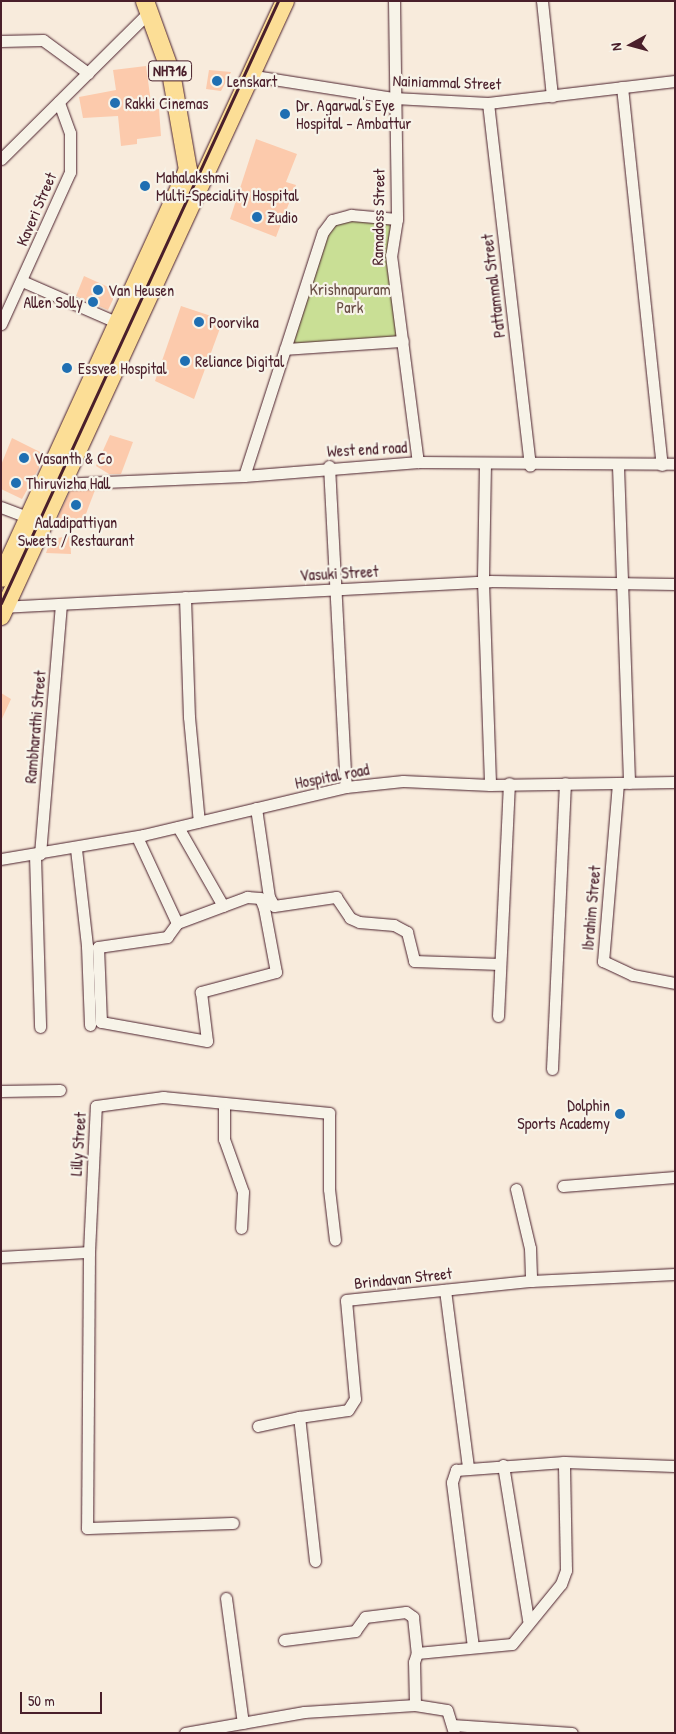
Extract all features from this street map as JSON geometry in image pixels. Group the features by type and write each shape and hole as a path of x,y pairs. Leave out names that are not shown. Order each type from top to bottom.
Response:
{"highway":[{"name":"NH716","path":"1,578 29,518 54,482 167,262 222,131 284,1"},
{"name":"NH716","path":"2,611 118,323 179,198 188,170 186,143 171,73 147,7"},
{"path":"186,143 192,149 201,148 222,131"}],"street":[{"name":"Ramadoss Street","path":"394,1 397,219 391,255 418,462"},
{"path":"542,1 552,96"},
{"path":"1,159 88,73 147,7"},
{"path":"1,41 43,40 88,73"},
{"name":"Nainiammal Street","path":"248,75 394,98 488,103 675,81"},
{"path":"622,87 662,465"},
{"name":"Kaveri Street","path":"1,324 70,172 70,133 59,102"},
{"name":"Pattammal Street","path":"488,103 530,466"},
{"path":"244,476 323,232 332,220 351,215 397,219"},
{"path":"22,281 118,323"},
{"path":"285,349 403,341"},
{"name":"West end road","path":"54,482 244,476 329,466 418,462 530,466 675,464"},
{"path":"485,463 483,582 490,785"},
{"path":"329,466 333,590 346,787"},
{"path":"618,466 623,783"},
{"path":"1,507 29,518"},
{"name":"Vasuki Street","path":"2,611 62,604 483,582 675,584"},
{"path":"185,597 189,717 198,822"},
{"name":"Rambharathi Street","path":"40,1027 38,854 62,604"},
{"name":"Hospital road","path":"1,860 76,849 137,837 346,787 404,781 490,785 509,783 675,782"},
{"path":"498,1016 509,783"},
{"path":"552,1069 566,783"},
{"name":"Ibrahim Street","path":"623,783 603,961 633,975 675,983"},
{"path":"256,808 269,897 274,906 332,896 340,899 350,918 359,922 394,925 407,932 414,961 500,964"},
{"path":"178,827 223,906"},
{"path":"137,837 177,923"},
{"path":"76,849 87,946 90,1025"},
{"path":"247,897 260,898 276,972 201,992 207,1041 101,1022 98,947 167,937 177,923 247,897"},
{"path":"1,1090 60,1090"},
{"name":"Lilly Street","path":"89,1252 96,1106 163,1097 329,1113 329,1189 335,1240"},
{"path":"224,1103 224,1139 243,1192 241,1228"},
{"path":"563,1186 675,1177"},
{"path":"516,1189 530,1248 531,1282"},
{"path":"1,1257 89,1252 87,1528 233,1523"},
{"name":"Brindavan Street","path":"299,1417 348,1410 356,1399 346,1300 531,1282 675,1274"},
{"path":"445,1290 468,1467"},
{"path":"258,1426 299,1417 315,1561"},
{"path":"473,1647 452,1482 456,1470 468,1467 564,1462 675,1466"},
{"path":"418,1653 512,1644 521,1637 528,1620 552,1596 566,1570 564,1462"},
{"path":"503,1465 528,1620"},
{"path":"226,1598 243,1723"},
{"path":"284,1640 355,1631 365,1617 406,1612 413,1617 418,1653 414,1662 415,1705"},
{"path":"191,1732 304,1712 415,1705 446,1710 453,1729 572,1733"}],"green space":[{"name":"Krishnapuram Park","path":"349,218 393,222 399,339 290,346 324,238 333,225"}],"building":[{"name":"Rakki Cinemas","path":"146,66 152,110 159,109 161,136 137,139 137,144 121,146 118,116 83,118 79,97 116,90 113,70"},
{"name":"Lenskart","path":"209,70 231,72 221,91 206,89"},
{"path":"256,139 297,154 286,182 296,185 276,237 230,219"},
{"name":"Van Heusen","path":"84,276 117,291 108,310 76,296"},
{"name":"Reliance Digital","path":"181,306 223,320 194,399 155,381"},
{"path":"110,435 133,442 121,474 109,474 96,466"},
{"path":"12,438 46,455 22,499 1,489 1,465"},
{"name":"Aaladipattiyan Sweets / Restaurant","path":"95,490 81,527 56,522 70,491"},
{"path":"70,536 71,554 46,553 51,539"},
{"path":"1,693 11,699 1,721"}],"railway":[{"path":"1,603 278,1"}],"place":[{"name":"Lenskart","path":"217,81"},
{"name":"Rakki Cinemas","path":"115,103"},
{"name":"Dr. Agarwal's Eye Hospital - Ambattur","path":"285,114"},
{"name":"Mahalakshmi Multi-Speciality Hospital","path":"145,186"},
{"name":"Zudio","path":"257,217"},
{"name":"Van Heusen","path":"98,290"},
{"name":"Allen Solly","path":"93,302"},
{"name":"Poorvika","path":"199,322"},
{"name":"Reliance Digital","path":"185,361"},
{"name":"Essvee Hospital","path":"67,368"},
{"name":"Vasanth & Co","path":"24,458"},
{"name":"Thiruvizha Hall","path":"16,483"},
{"name":"Aaladipattiyan Sweets / Restaurant","path":"76,505"},
{"name":"Dolphin Sports Academy","path":"620,1114"}]}
